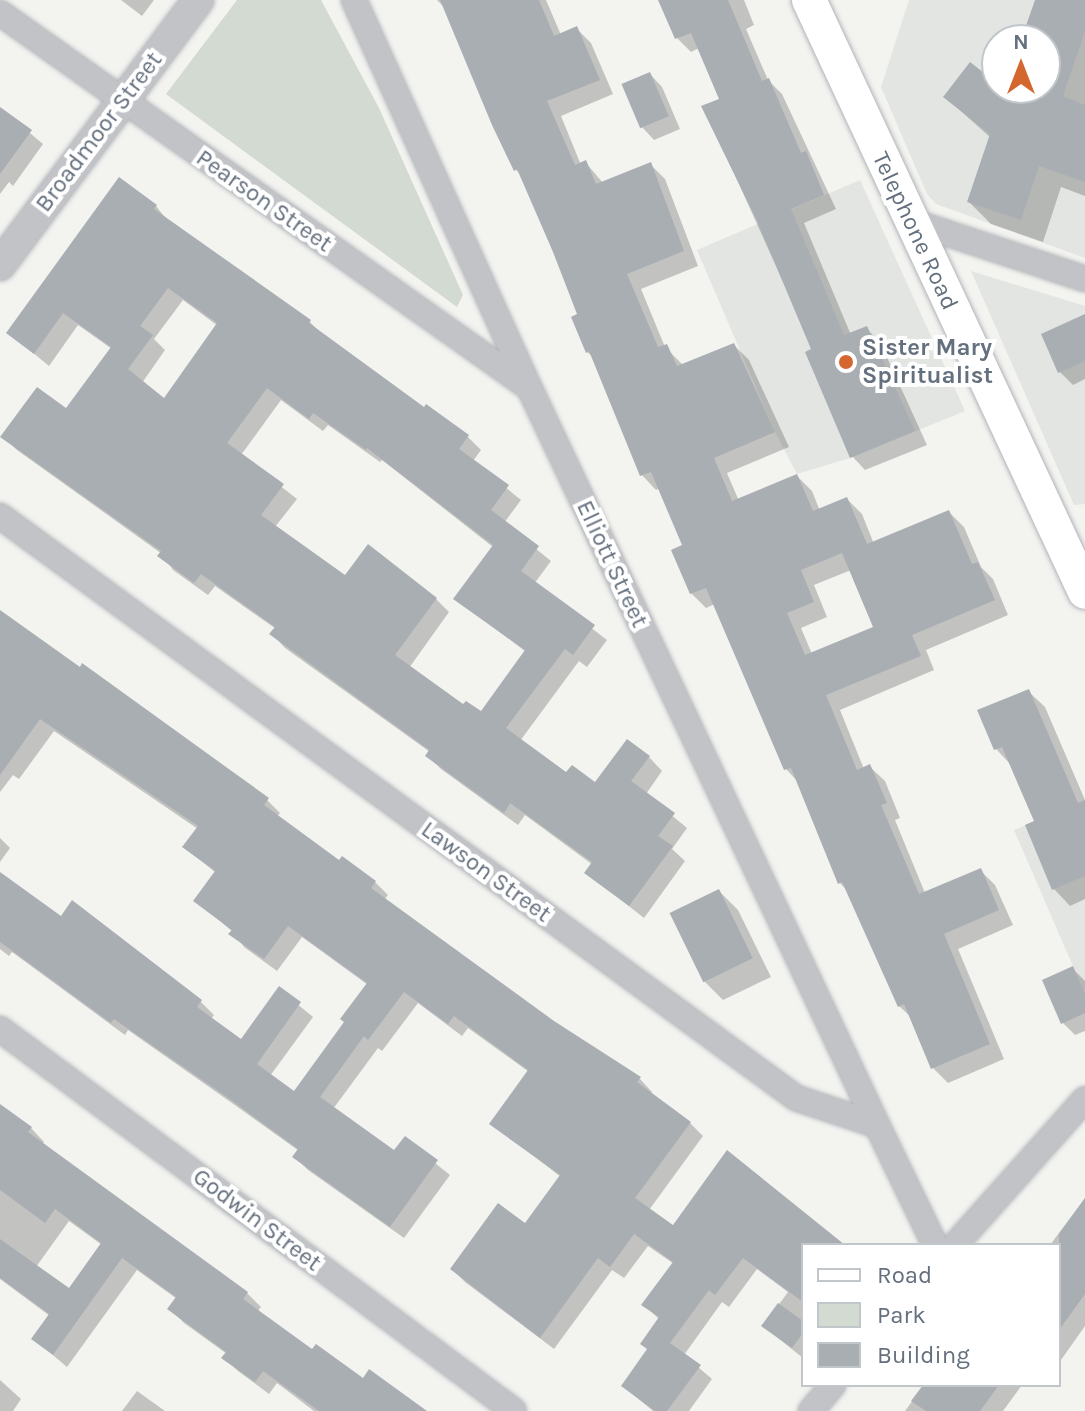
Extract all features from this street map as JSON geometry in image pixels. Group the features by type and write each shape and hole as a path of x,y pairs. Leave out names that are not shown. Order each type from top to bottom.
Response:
{"main road":[{"name":"Telephone Road","path":"809,0 910,221 1081,569"}],"street":[{"name":"Broadmoor Street","path":"0,265 198,0"},
{"name":"Elliott Street","path":"354,0 529,387 877,1125"},
{"name":"Pearson Street","path":"0,13 529,387"},
{"path":"910,221 1085,279"},
{"name":"Lawson Street","path":"0,516 796,1098 877,1125"},
{"name":"Godwin Street","path":"0,1029 514,1411"},
{"path":"957,1243 1085,1099"},
{"path":"877,1125 934,1243"},
{"path":"811,1411 831,1387"}],"shaded area":[{"path":"909,0 1085,0 1085,258 936,204 927,194 881,87"},
{"path":"860,180 965,411 850,458 797,474 775,432 697,250"},
{"path":"971,271 1085,306 1085,504 1074,505"},
{"path":"1085,800 1085,994 1014,830"}],"green space":[{"path":"237,0 321,0 379,108 463,295 457,307 166,94"}],"building":[{"path":"440,0 539,0 554,36 577,26 600,80 547,101 575,165 586,160 596,184 651,162 684,251 627,274 658,347 667,344 677,366 734,343 775,432 714,458 732,501 797,474 813,511 847,497 867,544 949,510 972,564 978,562 995,600 912,635 921,656 826,695 857,770 870,764 887,803 881,805 919,894 981,868 999,910 944,934 990,1044 931,1069 904,1004 898,1007 842,882 838,884 791,768 784,770 706,588 690,594 671,550 682,545 651,472 640,476 589,351 586,353 571,317 577,314 553,252 517,169 514,171","holes":["842,553 873,627 805,655 787,613 814,602 801,570"]},
{"path":"658,0 728,0 762,81 769,78 801,153 806,151 824,195 791,209 844,335 867,326 915,431 850,458 805,352 811,349 758,223 701,106 719,99 691,33 675,39"},
{"path":"1035,0 1085,0 1085,31 1063,96 1085,105 1085,182 1039,166 1021,220 967,202 990,134 943,97 970,62 981,71 981,104 1061,104 1061,24 1027,24"},
{"path":"650,72 669,116 640,128 621,84"},
{"path":"0,107 32,130 0,174"},
{"path":"119,177 157,205 154,209 311,320 309,323 424,407 426,404 469,435 459,449 509,485 491,510 539,546 521,571 595,625 573,655 565,649 506,728 566,772 572,765 595,782 627,739 650,756 631,781 675,813 658,836 673,846 629,906 584,873 592,862 510,803 504,813 425,756 429,750 269,634 275,627 201,574 194,583 157,556 161,551 0,437 37,387 66,408 111,347 63,313 34,354 6,333","holes":["168,288 217,323 164,398 128,369 153,335 140,326","267,388 309,419 313,413 367,448 493,545 453,599 525,650 481,711 466,701 463,704 395,655 437,598 368,544 345,575 261,515 284,484 227,443"]},
{"path":"1085,314 1085,361 1058,373 1041,334"},
{"path":"0,610 80,667 82,663 269,798 264,805 339,860 342,856 376,881 371,888 554,1021 641,1077 637,1082 691,1122 635,1198 673,1225 727,1150 843,1243 801,1243 801,1301 743,1258 715,1295 709,1290 670,1343 701,1365 667,1411 655,1411 621,1386 647,1349 640,1344 659,1317 641,1305 673,1262 634,1234 610,1267 598,1258 540,1338 450,1269 498,1203 525,1223 560,1175 489,1124 528,1070 454,1016 448,1024 404,992 368,1040 364,1036 320,1097 394,1150 405,1136 438,1160 390,1227 292,1157 298,1149 114,1019 111,1023 0,942 0,872 61,916 72,900 202,1000 197,1007 241,1039 279,986 301,1002 257,1064 294,1091 344,1022 340,1019 367,983 288,926 264,959 228,934 232,930 193,901 215,871 182,847 198,826 40,719 0,775"},
{"path":"1029,689 1078,803 1085,800 1085,876 1052,890 1025,825 1034,821 1002,747 994,750 977,710"},
{"path":"719,889 753,958 703,982 670,913"},
{"path":"1073,966 1085,994 1085,1013 1061,1024 1042,980"},
{"path":"0,1104 32,1127 28,1132 248,1292 243,1299 312,1349 316,1344 363,1378 369,1369 427,1411 319,1411 263,1371 255,1382 221,1358 226,1352 167,1309 176,1297 122,1258 53,1355 31,1339 49,1314 0,1278 0,1239 69,1288 101,1243 55,1209 45,1223 0,1190"},
{"path":"1085,1198 1085,1294 1061,1327 1061,1243 1059,1234"},
{"path":"778,1303 801,1320 801,1336 792,1348 761,1326"},
{"path":"922,1387 998,1387 980,1411 926,1411 911,1401"}],"place":[{"name":"Sister Mary Spiritualist","path":"846,362"}]}
